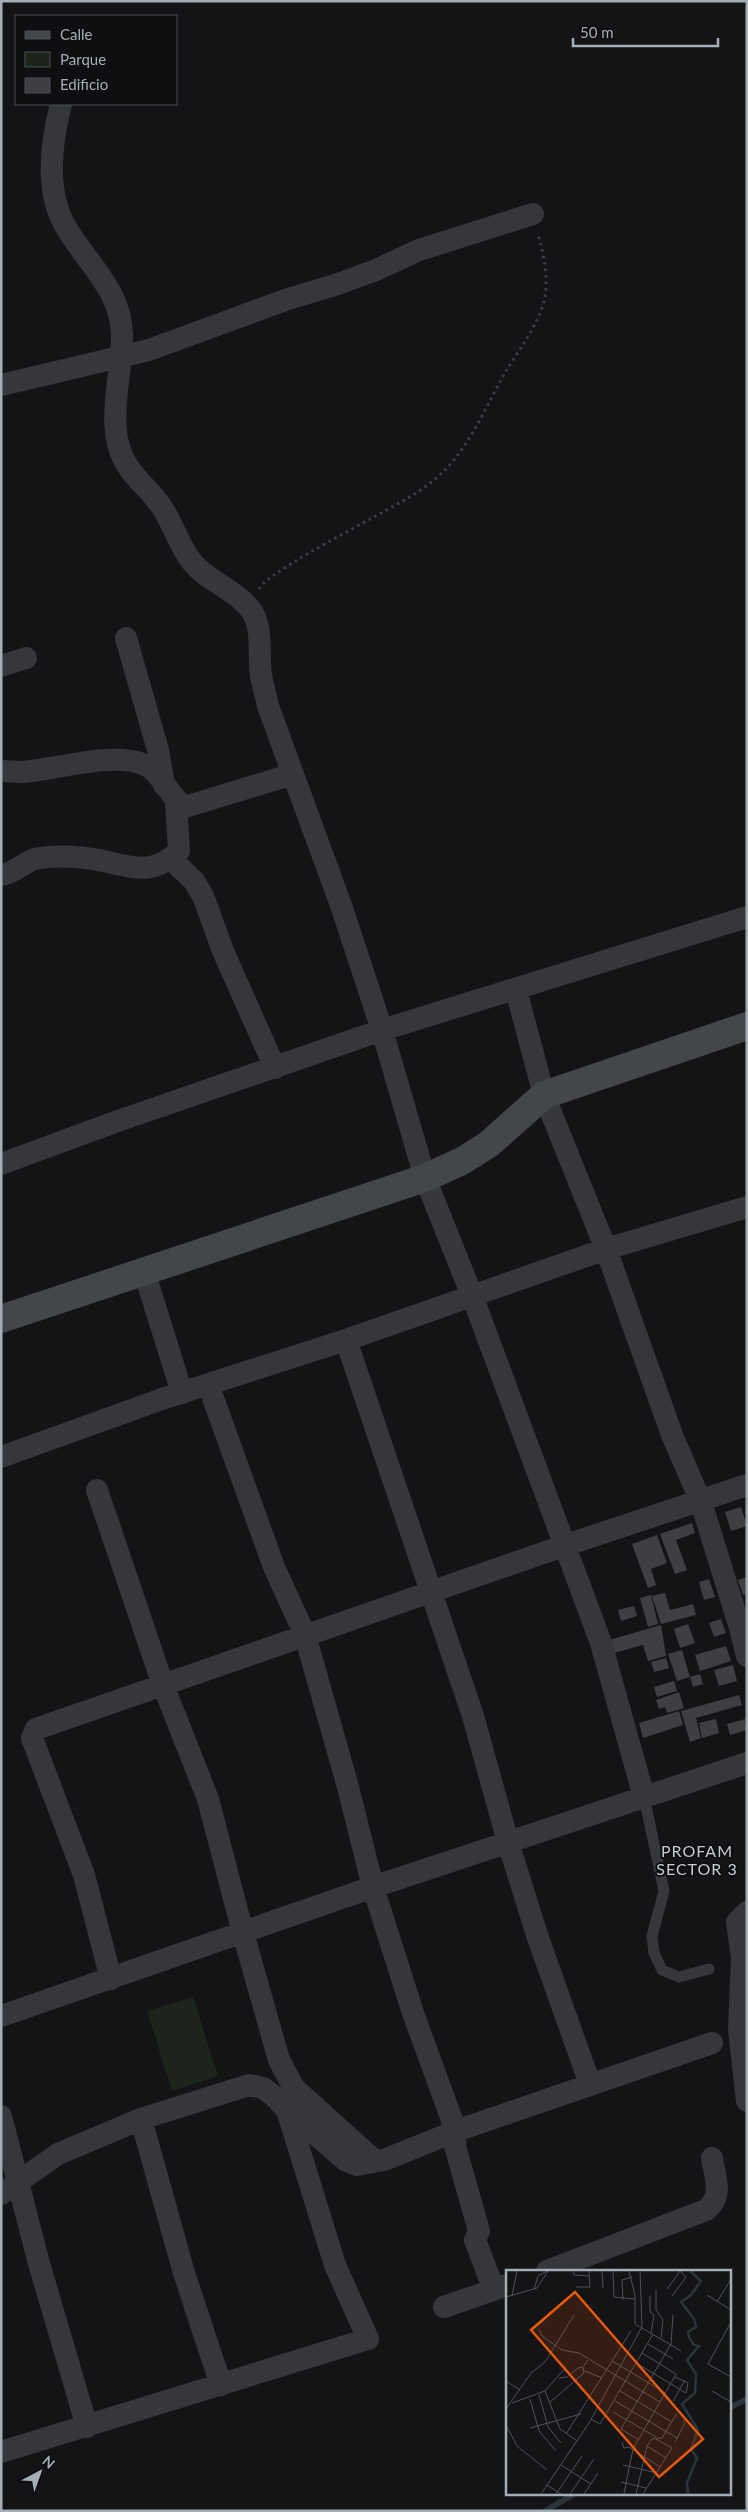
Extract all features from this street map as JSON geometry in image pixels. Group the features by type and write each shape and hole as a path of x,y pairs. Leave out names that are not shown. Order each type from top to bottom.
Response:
{"main road":[{"path":"1,1319 425,1178 462,1161 488,1144 544,1095 747,1026"}],"street":[{"path":"61,105 51,164 58,210 66,229 108,285 118,308 122,334 116,422 118,439 129,468 162,507 192,562 244,603 253,613 258,628 261,678 268,706 342,908 382,1030 425,1178 473,1298 601,1643 644,1797"},
{"path":"1,385 149,350 288,299 376,270 419,250 532,214"},
{"path":"1,875 12,873 35,859 82,858 126,868 152,867 170,858 178,851 170,793 126,638"},
{"path":"1,666 26,658"},
{"path":"1,771 24,772 111,760 129,761 144,764 185,807 293,774"},
{"path":"170,858 194,881 203,896 223,950 275,1068"},
{"path":"1,1164 114,1122 382,1030 747,917"},
{"path":"516,990 544,1095 606,1249 672,1435 701,1502 747,1656"},
{"path":"1,1457 182,1393 473,1298 606,1249 744,1214"},
{"path":"144,1271 182,1393"},
{"path":"346,1340 473,1716 508,1842 538,1938 590,2084"},
{"path":"213,1398 274,1567 305,1635 348,1787 373,1888 413,2013 456,2131 455,2146 479,2231 475,2240 500,2287 444,2307"},
{"path":"111,1979 84,1875 32,1738 36,1729 305,1635 747,1486"},
{"path":"97,1490 163,1685 208,1799 279,2060 294,2088 375,2161"},
{"path":"1,2016 508,1842 747,1763"},
{"path":"747,1912 737,1922 742,1958 739,2030 747,2101"},
{"path":"10,2187 58,2154 141,2120 249,2085 263,2088 274,2096 287,2110 346,2160 357,2165 375,2161 590,2084 712,2043"},
{"path":"3,2448 87,2427 368,2339 335,2265 287,2110"},
{"path":"1,2116 10,2187 38,2260 87,2427"},
{"path":"141,2120 184,2273 221,2385"},
{"path":"550,2270 706,2210 714,2204 718,2195 712,2158"}],"lane":[{"path":"644,1797 664,1891 652,1936 654,1953 662,1970 679,1977 709,1969"}],"path":[{"path":"253,613 254,598 262,584 282,570 409,497 443,472 459,454 528,334 543,302 546,283 545,261 532,214"}],"green space":[{"path":"193,1997 218,2076 172,2091 147,2011"}],"building":[{"path":"741,1507 747,1526 731,1531 725,1512"},
{"path":"692,1523 695,1533 676,1540 687,1570 675,1574 660,1534"},
{"path":"657,1535 667,1563 651,1569 656,1585 648,1588 632,1544"},
{"path":"747,1577 747,1593 743,1595 738,1580"},
{"path":"709,1579 715,1597 704,1600 699,1582"},
{"path":"665,1593 670,1610 693,1604 696,1615 661,1624 652,1596"},
{"path":"651,1595 658,1624 648,1627 640,1598"},
{"path":"634,1606 637,1616 621,1621 618,1610"},
{"path":"721,1619 726,1633 714,1637 709,1623"},
{"path":"688,1624 695,1643 680,1648 674,1629"},
{"path":"661,1625 666,1656 648,1661 643,1645 610,1654 606,1641"},
{"path":"726,1646 731,1661 700,1671 695,1655"},
{"path":"682,1650 690,1677 677,1681 668,1654"},
{"path":"666,1658 669,1668 654,1672 651,1662"},
{"path":"733,1665 737,1681 719,1686 714,1670"},
{"path":"700,1674 703,1684 693,1687 690,1677"},
{"path":"674,1681 677,1691 657,1697 654,1687"},
{"path":"679,1692 684,1708 667,1713 665,1707 659,1709 656,1700"},
{"path":"739,1695 742,1705 696,1718 701,1738 690,1742 681,1711"},
{"path":"679,1711 683,1725 643,1738 639,1723"},
{"path":"716,1719 719,1733 702,1738 699,1723"},
{"path":"745,1719 747,1730 730,1735 727,1724"}],"waterway":[{"path":"730,2408 747,2399"},
{"path":"545,2511 574,2494"}],"district":[{"name":"PROFAM SECTOR 3","path":"697,1859"}]}
